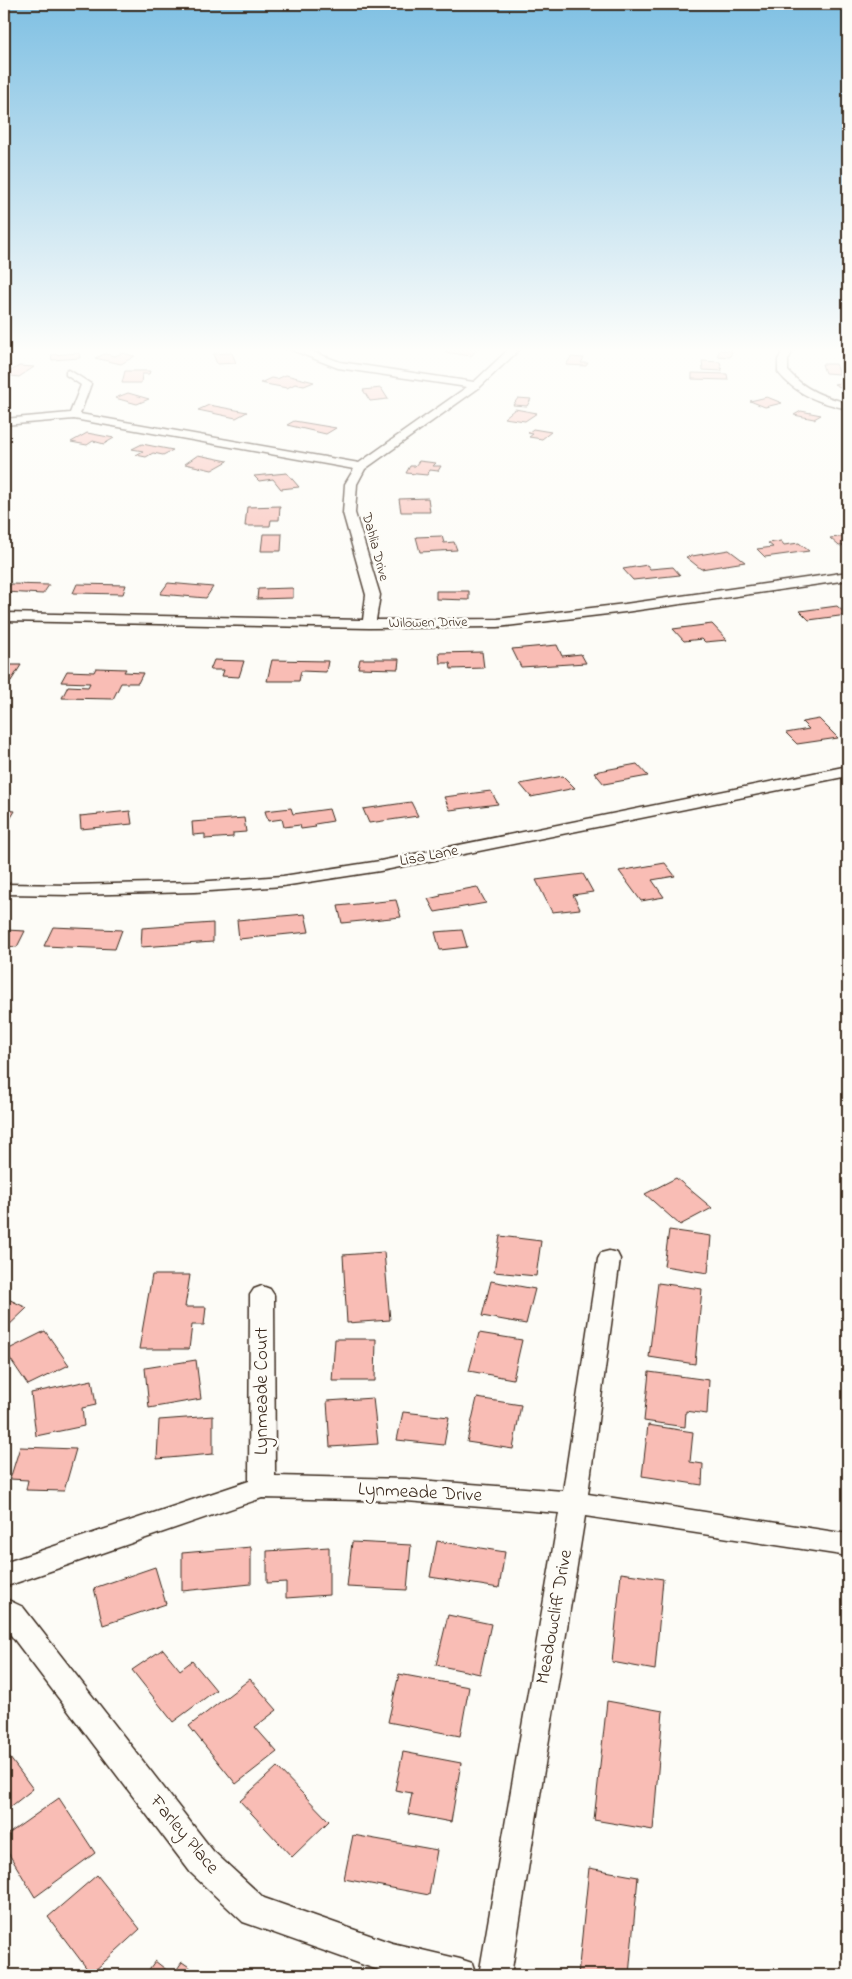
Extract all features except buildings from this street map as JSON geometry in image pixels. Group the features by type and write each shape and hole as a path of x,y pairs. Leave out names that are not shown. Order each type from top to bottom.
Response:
{"street":[{"path":"211,440 361,467"},
{"name":"Dahlia Drive","path":"369,624 372,595 350,513 349,495 351,484 361,467 398,440"},
{"name":"Wilowen Drive","path":"4,617 369,624 498,623 625,608 848,576"},
{"name":"Lisa Lane","path":"4,889 71,890 283,881 380,866 848,771"},
{"name":"Meadowcliff Drive","path":"495,1975 574,1503 609,1259"},
{"name":"Lynmeade Court","path":"262,1295 262,1487"},
{"name":"Lynmeade Drive","path":"4,1575 262,1487 406,1490 574,1503 848,1545"},
{"name":"Farley Place","path":"4,1610 13,1616 202,1862 254,1911 392,1959 460,1975"}]}
